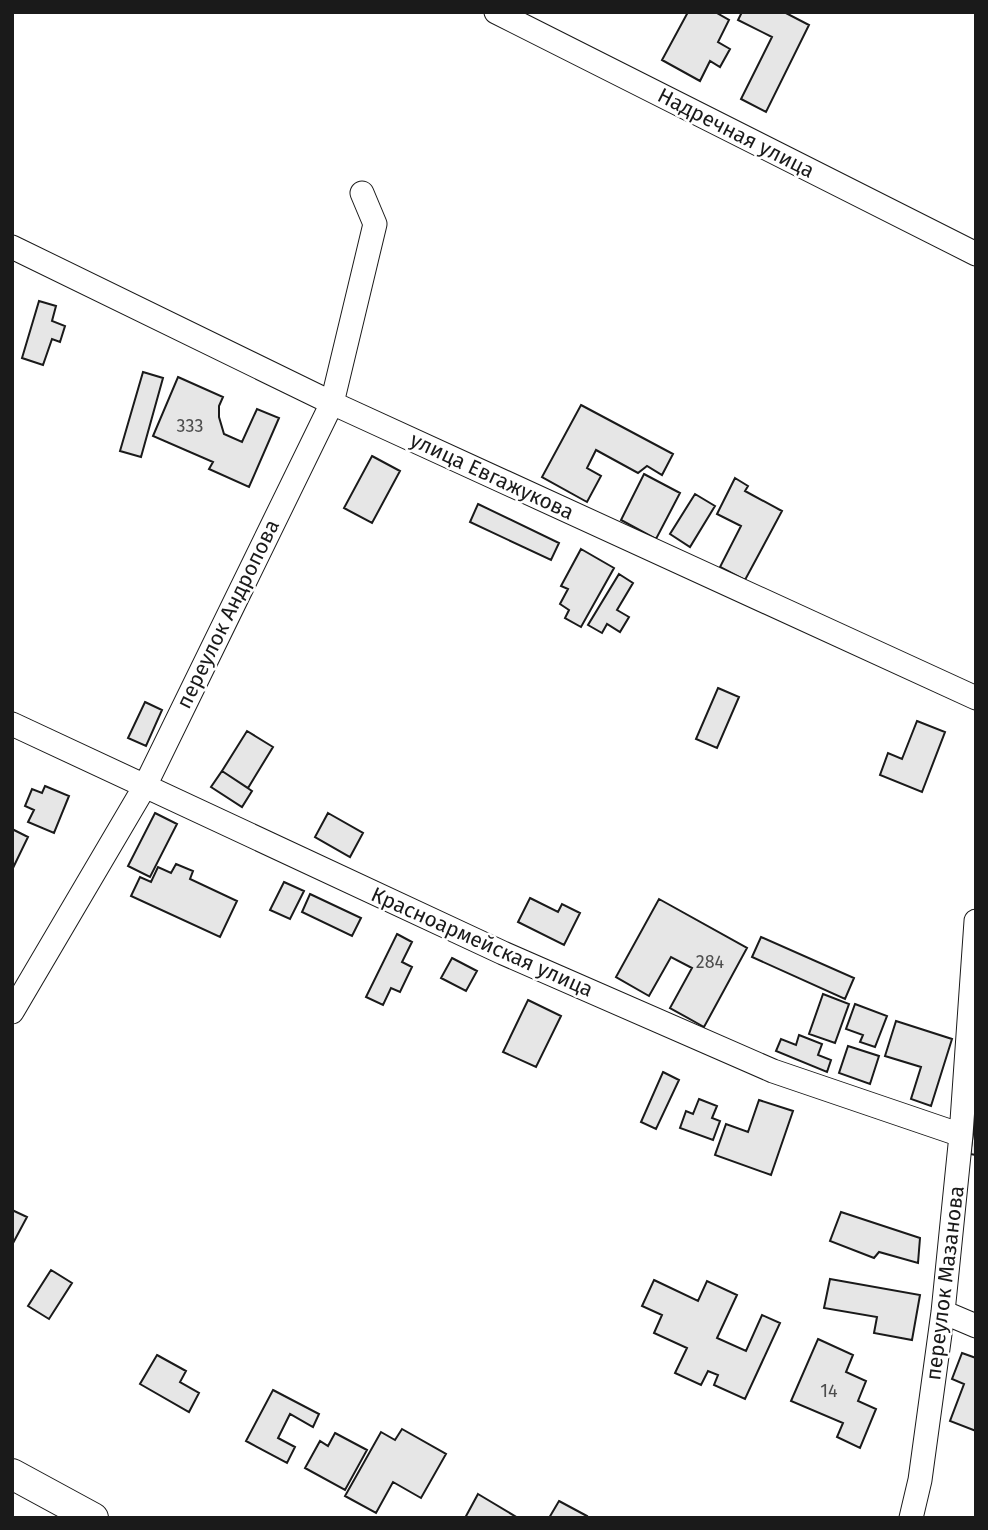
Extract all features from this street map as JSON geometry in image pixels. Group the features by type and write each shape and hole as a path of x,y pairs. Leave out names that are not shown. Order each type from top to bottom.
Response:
{"street":[{"name":"Надречная улица","path":"496,12 976,254"},
{"name":"переулок Андропова","path":"12,1012 145,786 332,403 375,224 362,193"},
{"name":"улица Евгажукова","path":"12,247 332,403 976,698"},
{"name":"Красноармейская улица","path":"12,724 503,953 772,1071 961,1135"},
{"name":"переулок Мазанова","path":"911,1518 920,1480 943,1312 961,1135 976,920"},
{"path":"943,1312 976,1326"},
{"path":"12,1474 93,1518"}],"building":[{"path":"688,12 715,12 729,20 718,42 730,49 720,67 710,61 700,81 662,60"},
{"path":"742,12 784,12 809,25 766,112 741,99 772,37 738,20"},
{"path":"39,301 56,306 52,321 65,326 60,342 52,339 43,365 22,358"},
{"path":"143,372 163,378 141,457 120,451"},
{"path":"178,377 223,397 219,406 219,417 224,434 242,442 257,409 279,418 249,487 209,469 213,462 153,436"},
{"path":"581,405 673,454 662,475 647,466 638,473 596,450 587,468 601,476 587,502 542,477"},
{"path":"372,456 400,471 372,523 344,508"},
{"path":"644,474 680,493 656,539 621,520"},
{"path":"735,478 748,486 745,491 782,511 745,580 720,567 741,526 717,514"},
{"path":"695,494 715,506 690,547 670,534"},
{"path":"478,504 559,543 551,560 470,522"},
{"path":"581,549 614,568 581,627 565,618 569,610 560,604 568,589 561,586"},
{"path":"619,574 633,583 617,610 629,617 620,632 607,624 602,633 588,625"},
{"path":"718,688 739,697 717,748 696,739"},
{"path":"145,702 162,710 146,746 128,738"},
{"path":"917,721 945,732 922,792 880,775 888,753 902,759"},
{"path":"247,731 273,747 248,788 222,771"},
{"path":"222,771 252,791 242,807 211,787"},
{"path":"45,786 69,796 54,833 28,822 34,810 25,806 32,789 42,793"},
{"path":"155,813 177,824 150,877 128,866"},
{"path":"328,813 363,833 350,857 315,837"},
{"path":"12,829 28,837 12,870"},
{"path":"176,864 193,871 190,879 237,901 220,937 131,896 140,877 151,882 158,867 171,873"},
{"path":"284,882 304,891 290,919 270,910"},
{"path":"310,894 361,918 352,936 302,912"},
{"path":"530,898 558,912 562,904 580,913 564,945 518,922"},
{"path":"659,899 747,948 704,1027 670,1008 692,968 671,957 649,996 616,977"},
{"path":"397,934 412,942 402,962 412,967 400,992 391,988 383,1005 366,997"},
{"path":"761,937 854,978 845,999 752,957"},
{"path":"452,958 477,971 466,991 441,978"},
{"path":"823,994 849,1004 835,1043 809,1034"},
{"path":"528,1000 561,1016 536,1067 503,1052"},
{"path":"855,1004 887,1016 875,1047 860,1042 863,1035 846,1029"},
{"path":"896,1021 952,1039 931,1106 911,1099 921,1067 885,1056"},
{"path":"799,1035 822,1044 818,1055 831,1060 827,1072 776,1051 781,1039 796,1045"},
{"path":"848,1046 879,1056 870,1084 839,1073"},
{"path":"663,1072 679,1080 656,1129 641,1122"},
{"path":"699,1099 717,1106 712,1118 720,1121 713,1140 680,1128 686,1111 693,1114"},
{"path":"759,1100 793,1111 771,1175 715,1155 726,1124 748,1132"},
{"path":"976,1114 976,1155 970,1154"},
{"path":"12,1210 27,1217 12,1245"},
{"path":"841,1212 920,1238 918,1263 879,1252 874,1258 830,1241"},
{"path":"51,1270 72,1283 49,1319 28,1306"},
{"path":"830,1279 920,1295 912,1340 874,1333 877,1317 824,1308"},
{"path":"654,1280 698,1301 707,1281 737,1295 717,1338 746,1351 762,1315 780,1323 745,1399 714,1385 718,1375 708,1371 701,1385 675,1373 687,1348 654,1333 662,1315 642,1306"},
{"path":"818,1339 853,1355 846,1372 866,1381 858,1401 876,1409 860,1448 837,1437 843,1423 791,1401"},
{"path":"962,1353 976,1358 976,1431 950,1421 964,1384 952,1379"},
{"path":"157,1355 186,1371 180,1382 199,1393 189,1412 140,1384"},
{"path":"273,1390 319,1414 313,1427 290,1414 278,1438 295,1447 287,1463 246,1441"},
{"path":"402,1429 446,1454 421,1498 393,1482 376,1513 345,1496 381,1432 395,1440"},
{"path":"335,1433 367,1450 345,1490 305,1468 320,1441 328,1446"},
{"path":"478,1494 518,1518 465,1518"},
{"path":"559,1501 587,1516 586,1518 549,1518"}]}
